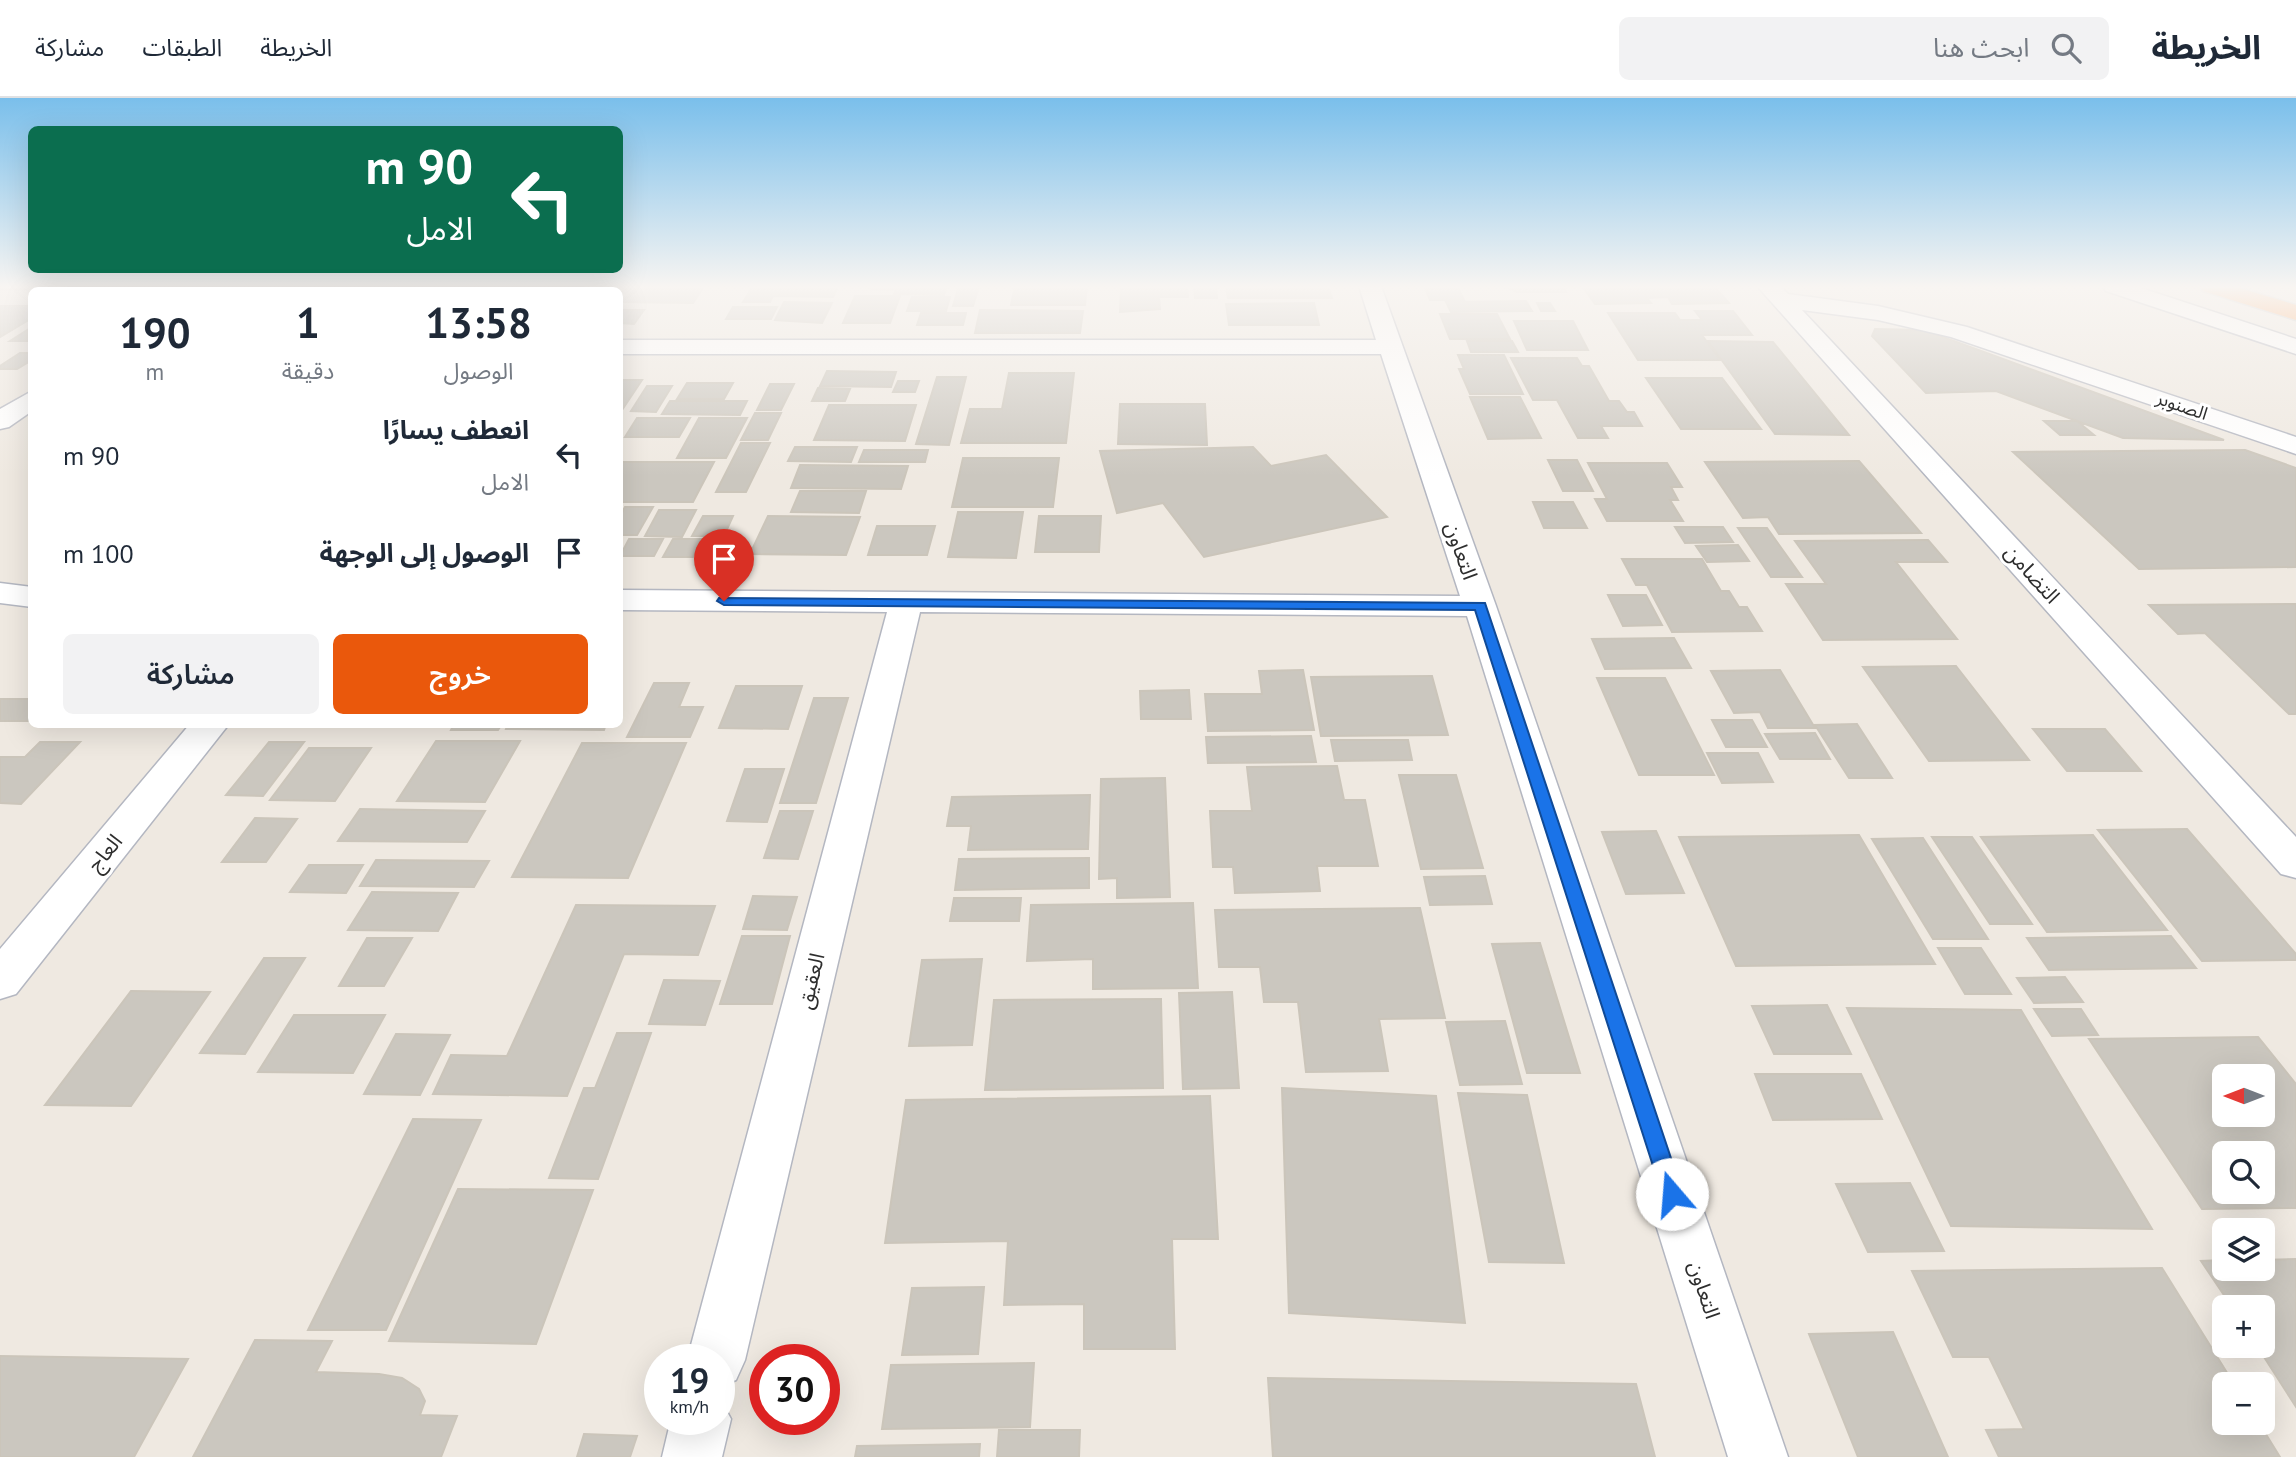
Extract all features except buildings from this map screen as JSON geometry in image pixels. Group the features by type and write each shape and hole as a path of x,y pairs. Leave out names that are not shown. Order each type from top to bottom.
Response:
{"street":[{"name":"التعاون","path":"1392,349 1480,606 1758,1457"},
{"name":"التضامن","path":"1827,349 2296,863"},
{"name":"الصنوبر","path":"2010,349 2296,446"},
{"path":"0,421 28,402"},
{"path":"623,600 1480,606"},
{"name":"العقيق","path":"720,1344 906,603"},
{"name":"العاج","path":"0,981 208,728"},
{"path":"692,1457 697,1435"}],"route":[{"path":"724,601 1480,606 1672,1194"}]}
